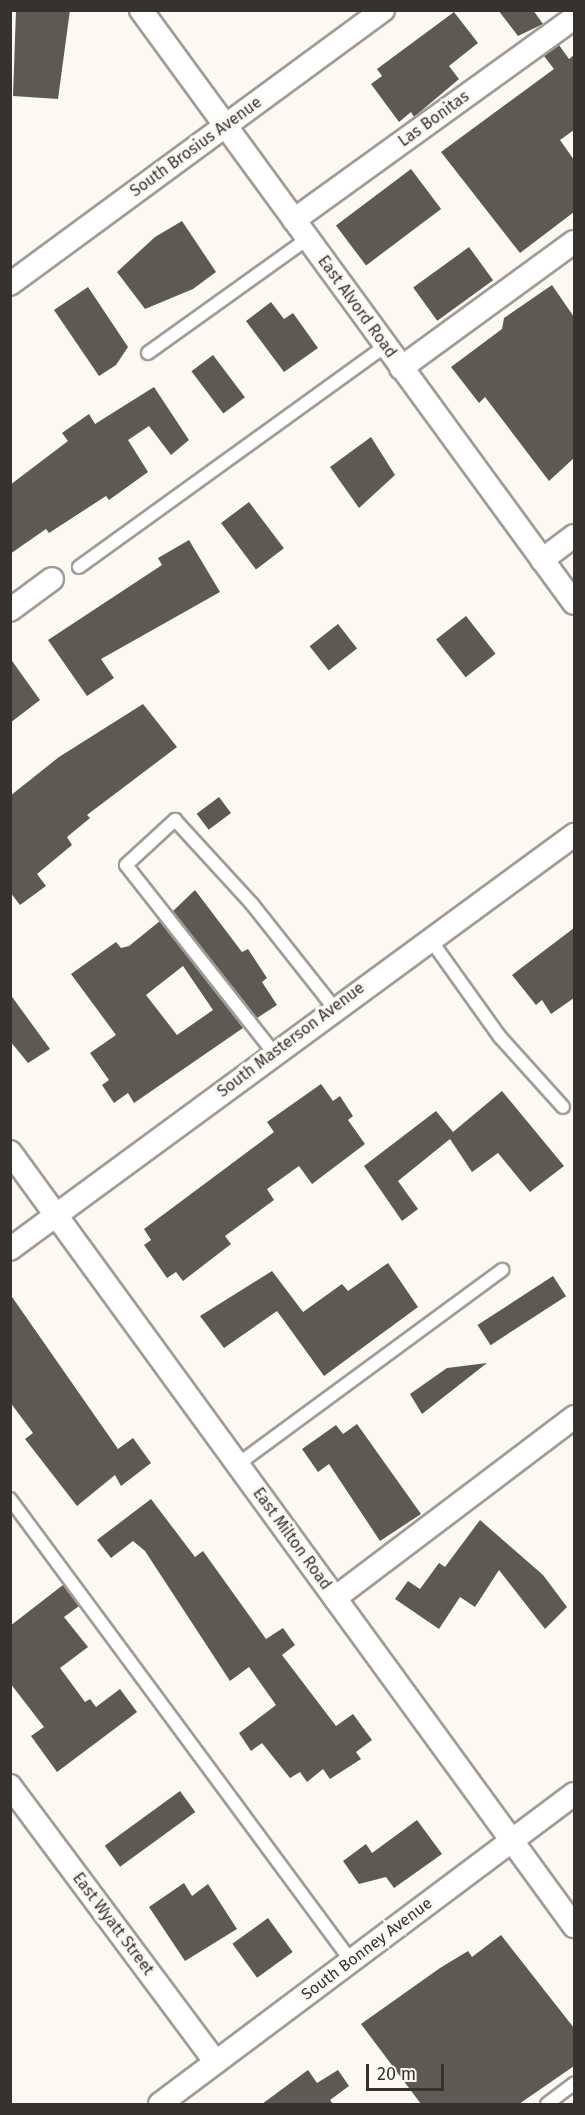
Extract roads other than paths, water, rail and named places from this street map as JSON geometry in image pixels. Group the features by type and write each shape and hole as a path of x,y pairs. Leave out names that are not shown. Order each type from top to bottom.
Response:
{"street":[{"name":"East Alvord Road","path":"141,10 574,603"},
{"name":"South Brosius Avenue","path":"10,284 383,10"},
{"name":"Las Bonitas","path":"294,220 574,18"},
{"path":"401,368 574,242"},
{"path":"542,560 574,536"},
{"path":"10,610 52,579"},
{"name":"South Masterson Avenue","path":"10,1249 334,1008 574,835"},
{"name":"East Milton Road","path":"10,1152 574,1926"},
{"path":"335,1598 574,1417"},
{"name":"East Wyatt Street","path":"10,1786 216,2062"},
{"name":"South Bonney Avenue","path":"160,2104 574,1794"}],"lane":[{"path":"148,353 307,238"},
{"path":"79,567 385,346"},
{"path":"274,1053 126,865 175,820 252,904 334,1008"},
{"path":"430,939 500,1037 563,1107"},
{"path":"238,1464 502,1270"},
{"path":"10,1499 352,1962"},
{"path":"547,2104 574,2084"}]}
